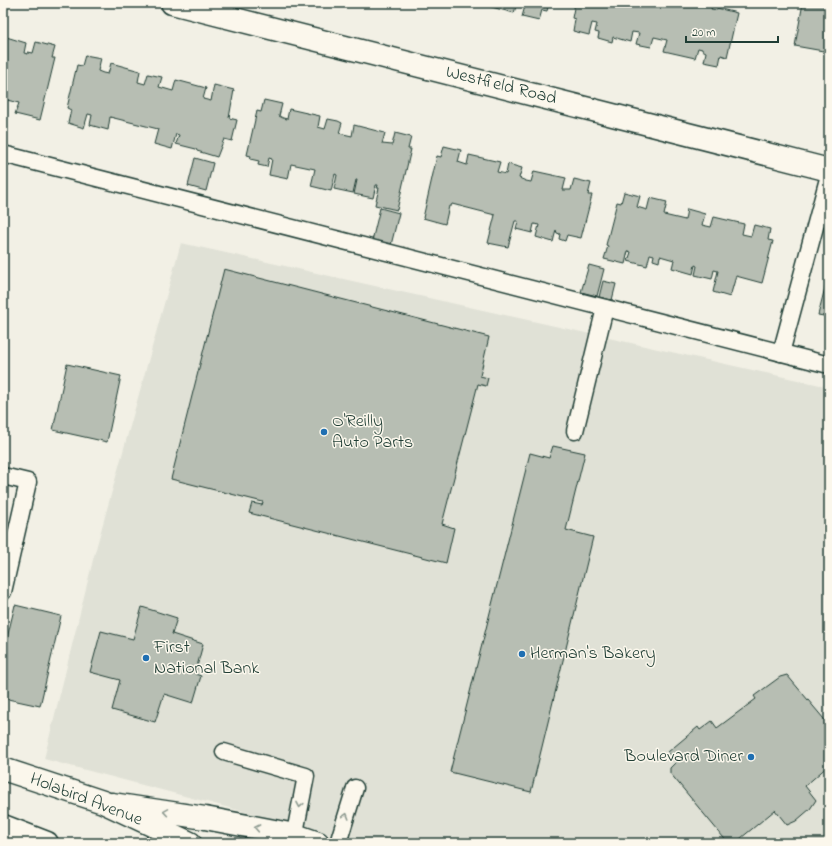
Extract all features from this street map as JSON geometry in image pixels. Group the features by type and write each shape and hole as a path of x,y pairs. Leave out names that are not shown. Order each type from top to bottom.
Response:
{"street":[{"name":"Westfield Road","path":"172,3 829,170"},
{"name":"Holabird Avenue","path":"3,770 103,802 190,843"},
{"path":"103,802 205,818 294,839 318,843"},
{"path":"3,826 46,843"}],"lane":[{"path":"3,154 829,366"},
{"path":"781,353 829,175"},
{"path":"575,431 605,308"},
{"path":"3,476 28,482 3,591"},
{"path":"224,752 306,776 294,839"},
{"path":"338,843 355,788"}],"shaded area":[{"path":"181,243 829,387 829,843 362,843 44,759 94,556"}],"building":[{"path":"485,3 517,3 514,13 484,5"},
{"path":"519,3 549,3 547,11 542,10 539,21 522,17 525,6"},
{"path":"575,3 713,3 711,9 717,10 717,8 737,13 727,57 721,55 719,65 704,62 706,52 702,49 698,48 695,58 664,51 667,40 654,37 651,47 636,44 639,33 632,32 630,42 613,37 612,42 598,38 599,33 595,32 597,24 592,23 589,35 573,31 575,19 572,18"},
{"path":"803,3 829,3 829,52 795,46"},
{"path":"3,36 26,43 24,53 28,54 28,52 33,53 36,42 55,47 52,58 55,58 40,120 15,114 19,103 3,99"},
{"path":"85,55 101,58 98,71 103,73 108,74 111,63 140,71 138,82 145,84 148,74 162,77 159,87 173,91 176,80 206,88 203,99 211,101 214,85 234,90 229,118 237,120 232,141 224,139 217,157 197,151 196,149 176,144 179,135 176,134 172,149 154,144 158,129 110,117 108,130 90,125 92,115 88,114 84,128 68,123 71,110 67,108 77,65 82,66"},
{"path":"264,100 282,104 279,116 283,118 287,119 289,109 320,116 318,127 325,129 328,119 338,121 342,123 339,133 352,136 354,125 385,133 382,144 392,145 395,133 411,137 408,149 411,149 397,210 375,205 379,188 377,188 378,185 376,185 373,198 354,194 357,180 353,193 334,189 337,175 335,174 331,191 311,186 315,169 291,164 288,179 269,175 272,159 269,158 267,167 258,165 259,161 250,159 251,156 247,155 257,111 261,112"},
{"path":"444,146 461,150 458,162 467,165 469,155 500,162 497,172 506,174 508,164 522,168 519,178 526,181 531,182 534,171 566,178 563,190 571,190 574,179 591,183 588,195 592,195 581,238 567,235 565,241 559,239 560,234 557,233 556,230 553,242 536,237 539,225 534,224 532,233 516,229 518,221 515,221 508,247 488,243 495,215 452,204 449,206 445,224 423,218 437,156 441,157"},
{"path":"195,158 213,163 206,191 188,186"},
{"path":"624,192 640,196 637,207 647,210 650,198 667,202 664,215 685,220 687,209 705,214 702,225 711,227 714,217 744,224 742,234 751,236 754,225 770,229 768,240 773,241 762,283 736,276 730,297 713,292 718,271 714,270 712,279 695,275 697,266 695,265 693,274 672,268 674,260 660,256 659,262 653,260 654,255 650,254 647,266 628,261 631,252 628,251 625,264 604,259 617,202 621,203"},
{"path":"380,208 399,213 391,245 372,241"},
{"path":"589,265 604,269 597,296 581,292"},
{"name":"O'Reilly Auto Parts","path":"224,269 489,337 480,376 488,378 486,386 478,384 442,524 454,528 446,563 249,513 252,503 262,505 263,502 171,479"},
{"path":"829,272 829,317 818,315"},
{"path":"603,281 616,284 612,300 599,297"},
{"path":"67,364 121,376 107,442 53,430"},
{"name":"Herman's Bakery","path":"553,446 585,453 566,530 593,537 531,792 450,772 530,453 549,458"},
{"path":"15,605 61,616 40,706 3,698 3,655"},
{"name":"First National Bank","path":"142,607 177,618 172,634 203,644 195,674 201,676 193,703 164,694 155,722 112,710 120,680 90,672 101,631 133,639"},
{"name":"Boulevard Diner","path":"787,675 829,725 829,765 805,786 816,800 810,809 796,821 787,825 775,810 735,843 728,843 670,773 670,768 676,762 668,752 698,727 700,730 712,721 717,728 756,699 754,696 780,677"}],"place":[{"name":"O'Reilly Auto Parts","path":"324,432"},
{"name":"Herman's Bakery","path":"522,654"},
{"name":"First National Bank","path":"146,658"},
{"name":"Boulevard Diner","path":"751,757"}]}
